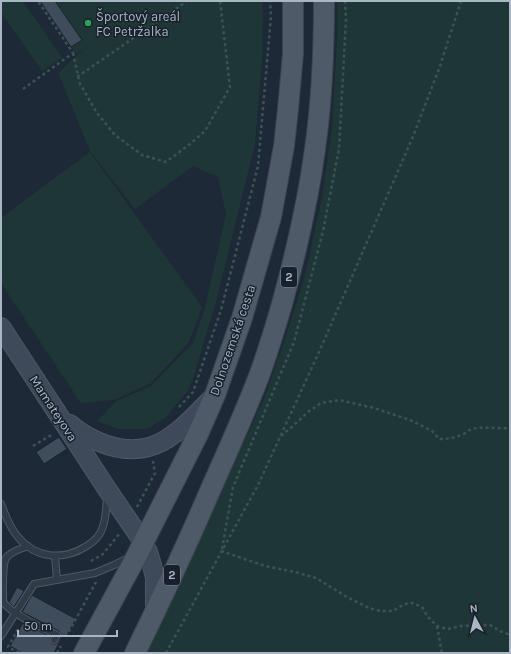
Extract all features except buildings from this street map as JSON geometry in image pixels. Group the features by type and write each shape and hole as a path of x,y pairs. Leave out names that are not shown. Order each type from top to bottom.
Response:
{"main road":[{"name":"Dolnozemská cesta","path":"84,653 139,550 198,434 215,395 242,318 271,217 284,146 292,54 293,1"},
{"name":"2","path":"135,653 155,614 246,409 265,358 288,284 306,206 316,148 321,93 324,1"}],"street":[{"name":"Mamateyova","path":"1,327 62,418 107,489 139,550 150,556 155,582 155,614"},
{"path":"62,418 76,430 92,440 126,449 140,449 157,445 172,436 215,395"}],"lane":[{"path":"1,504 13,531 28,546 42,553 62,556 78,551 91,544 98,536 102,528 106,512 107,489"},
{"path":"28,546 13,552 6,558 4,566 3,602 16,613 56,635 54,640"},
{"path":"1,636 34,584 95,573 126,559 139,550"},
{"path":"55,556 57,580"}],"path":[{"path":"38,1 73,53 77,77 97,113 115,135 142,155 166,162 205,131 230,87 220,1"},
{"path":"77,77 187,1"},
{"path":"178,409 193,392 222,310 258,166 271,16 270,1"},
{"path":"166,653 221,551 242,516 322,345 412,139 439,70 461,1"},
{"path":"23,89 73,53"},
{"path":"280,436 321,403 339,400 374,408 410,420 432,432 439,439 463,435 470,429 483,427 500,429 510,428"},
{"path":"32,446 62,418"},
{"path":"221,551 265,566 316,578 347,597 369,608 381,611 393,611 404,604 413,603 422,607 428,617 437,626 448,629 461,626 490,625 500,631 508,634 510,633"},
{"path":"57,653 98,580"},
{"path":"437,626 442,653"},
{"path":"19,628 8,647 20,653"}],"green space":[{"path":"1,1 23,1 62,58 42,71 1,12"},
{"path":"40,1 263,1 262,61 255,144 217,298 194,376 188,391 165,418 147,429 118,429 97,421 115,402 151,386 193,343 204,311 226,214 218,177 193,166 135,209 90,151 58,73 85,48 76,54"},
{"path":"337,1 510,1 510,653 144,653 201,536 265,396 304,279 322,198 332,128 338,22"},
{"path":"90,152 202,307 189,342 150,384 113,400 81,403 1,283 1,218"}],"place":[{"name":"Športový areál FC Petržalka","path":"88,23"}]}
